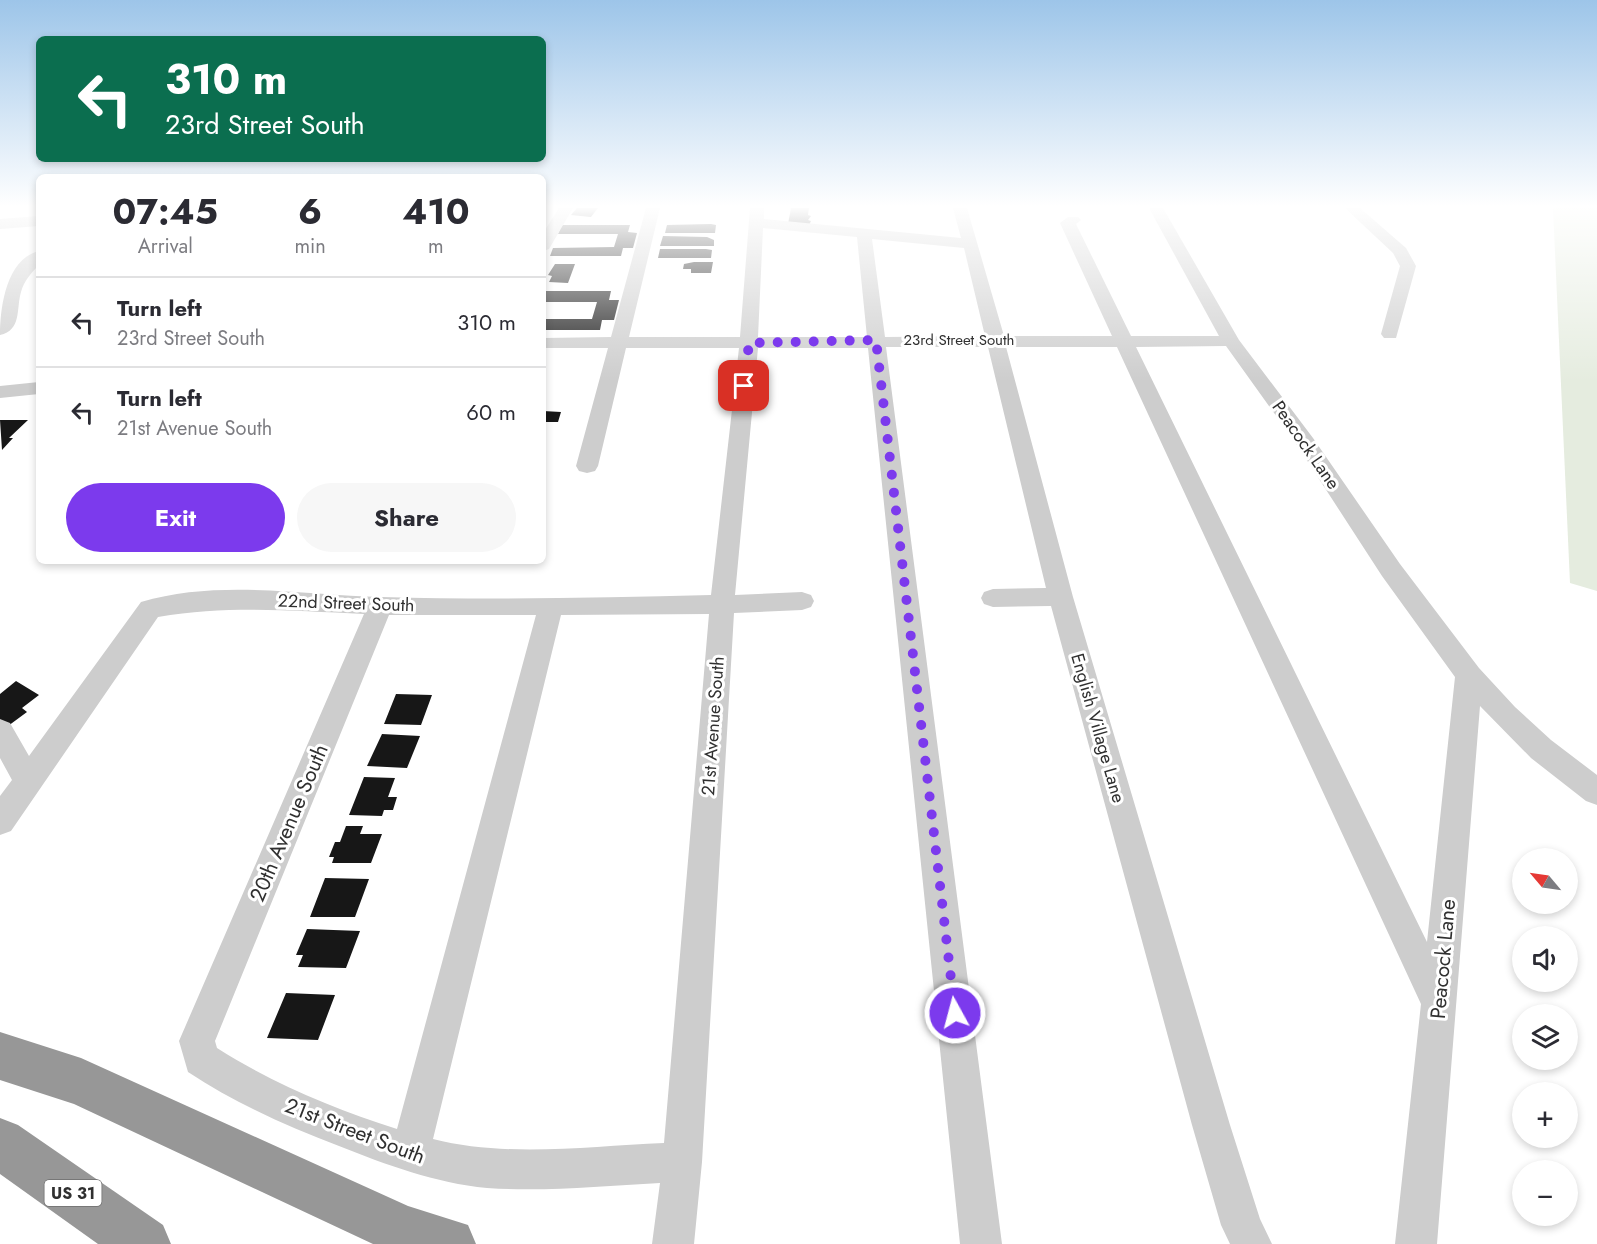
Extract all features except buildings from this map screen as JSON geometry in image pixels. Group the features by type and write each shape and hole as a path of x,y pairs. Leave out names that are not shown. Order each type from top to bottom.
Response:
{"highway":[{"path":"0,1056 81,1082 404,1231 449,1244"},
{"name":"US 31","path":"0,1143 144,1244"}],"street":[{"path":"0,330 9,321 10,296 21,275 29,266"},
{"path":"587,466 638,266"},
{"name":"21st Avenue South","path":"673,1244 682,1162 722,605 749,343 759,266"},
{"path":"868,266 981,1244"},
{"name":"English Village Lane","path":"977,266 1061,597 1210,1125 1242,1225 1251,1244"},
{"path":"1088,266 1438,1004"},
{"name":"Peacock Lane","path":"1189,266 1231,340 1306,442 1391,570 1469,675 1505,715 1542,749 1597,792"},
{"path":"1390,334 1408,266"},
{"name":"23rd Street South","path":"546,343 1231,340"},
{"path":"0,392 36,388"},
{"path":"993,598 1061,597"},
{"name":"22nd Street South","path":"0,821 150,609 216,600 381,606 722,605 802,601"},
{"name":"20th Avenue South","path":"197,1041 381,606"},
{"path":"410,1153 551,606"},
{"name":"Peacock Lane","path":"1416,1244 1469,675"},
{"path":"0,731 28,782"},
{"name":"21st Street South","path":"197,1041 201,1059 227,1077 274,1100 390,1147 438,1162 509,1169 682,1162"}],"shaded area":[{"path":"1556,266 1597,266 1597,591 1570,583"}],"route":[{"path":"744,386 749,343 876,340 955,1013"}]}
